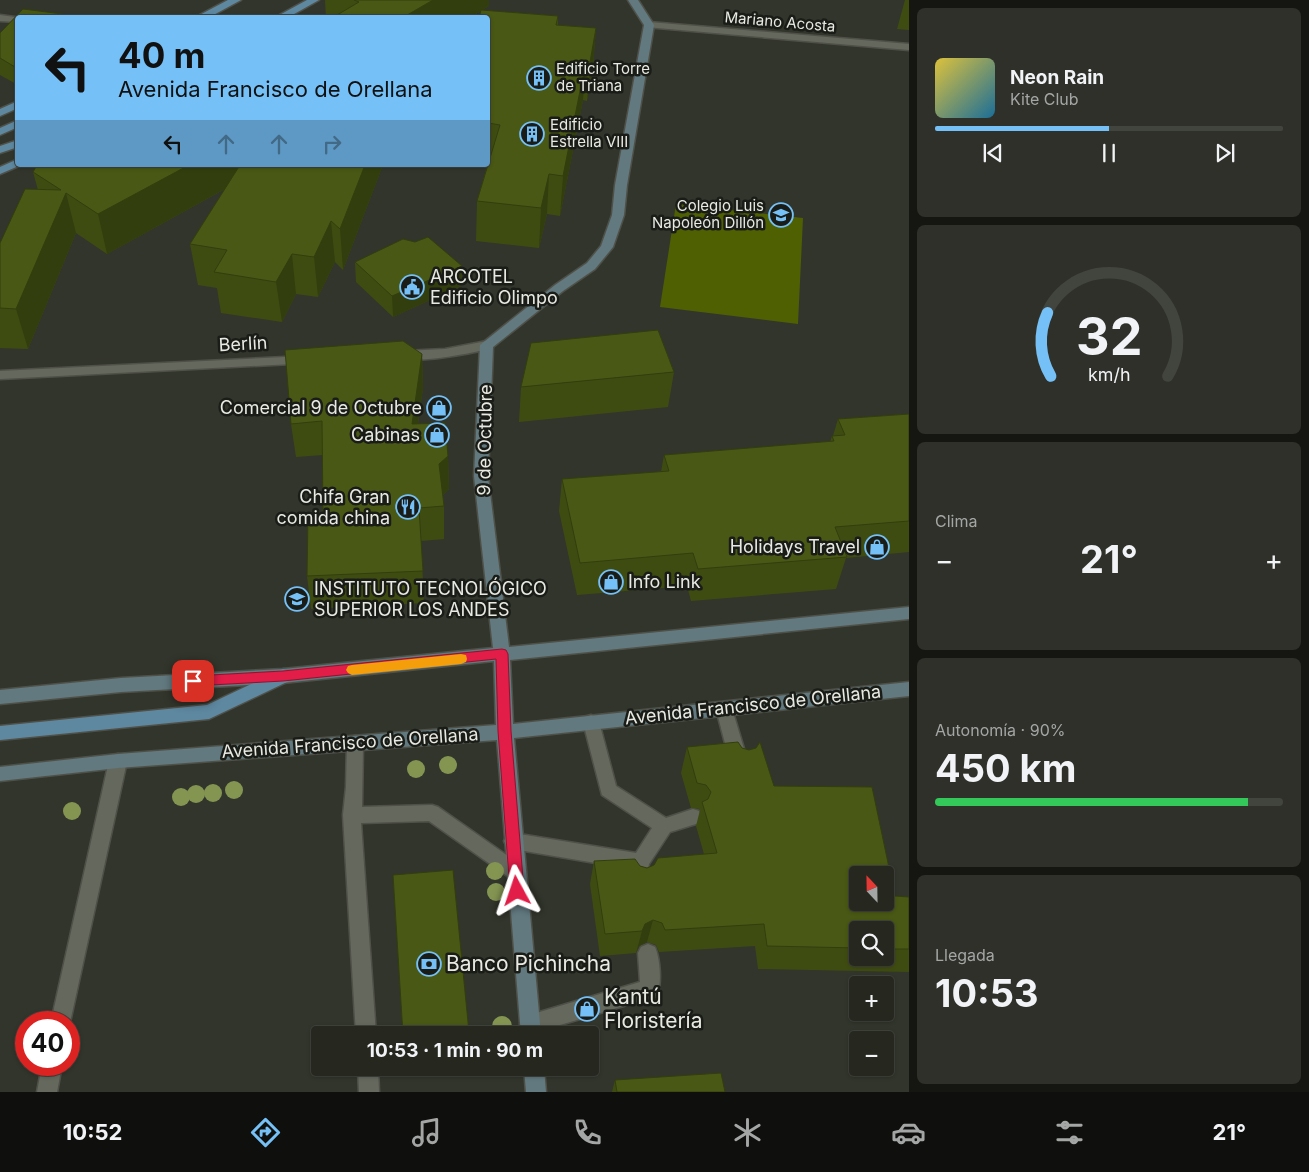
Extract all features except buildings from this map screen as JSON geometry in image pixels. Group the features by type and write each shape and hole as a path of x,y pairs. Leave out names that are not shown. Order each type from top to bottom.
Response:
{"main road":[{"path":"205,15 236,0"},
{"path":"285,15 314,0"},
{"path":"0,113 15,106"},
{"path":"0,132 15,125"},
{"path":"0,150 15,144"},
{"path":"0,171 15,164"},
{"path":"0,733 209,712 283,676"}],"street":[{"path":"396,356 445,354 487,345 559,288 591,266 607,247 618,215 621,185 649,25 633,0"},
{"path":"0,18 15,20"},
{"name":"Mariano Acosta","path":"649,25 909,47"},
{"name":"9 de Octubre","path":"487,345 481,476 502,654 505,731 513,841 530,1026"},
{"name":"Berlín","path":"0,375 316,360"},
{"path":"0,697 121,685 283,676 909,613"},
{"name":"Avenida Francisco de Orellana","path":"0,774 118,761 505,731 909,689"},
{"path":"724,708 740,766"},
{"path":"591,722 608,790 664,826"},
{"path":"355,743 355,787 352,815 365,1026"},
{"path":"63,1011 118,761"},
{"path":"352,815 432,813 516,872"},
{"path":"641,882 640,862 664,826 693,817"},
{"path":"513,841 640,862"},
{"path":"542,1026 650,989 648,953"},
{"path":"47,1092 50,1076"},
{"path":"368,1076 369,1092"},
{"path":"535,1076 536,1092"}],"green space":[{"path":"676,204 803,218 798,324 660,307"}],"slow traffic":[{"path":"352,670 461,659"}],"place":[{"name":"Edificio Torre de Triana","path":"539,78"},
{"name":"Edificio Estrella VIII","path":"532,134"},
{"name":"Colegio Luis Napoleón Dillón","path":"781,215"},
{"name":"ARCOTEL Edificio Olimpo","path":"412,287"},
{"name":"Comercial 9 de Octubre","path":"439,408"},
{"name":"Cabinas","path":"437,435"},
{"name":"Chifa Gran comida china","path":"408,507"},
{"name":"Holidays Travel","path":"877,547"},
{"name":"Info Link","path":"611,582"},
{"name":"INSTITUTO TECNOLÓGICO SUPERIOR LOS ANDES","path":"297,599"},
{"name":"Banco Pichincha","path":"429,964"},
{"name":"Kantú Floristería","path":"587,1009"}],"route":[{"path":"193,681 283,676 502,654 505,731 517,891"}]}
